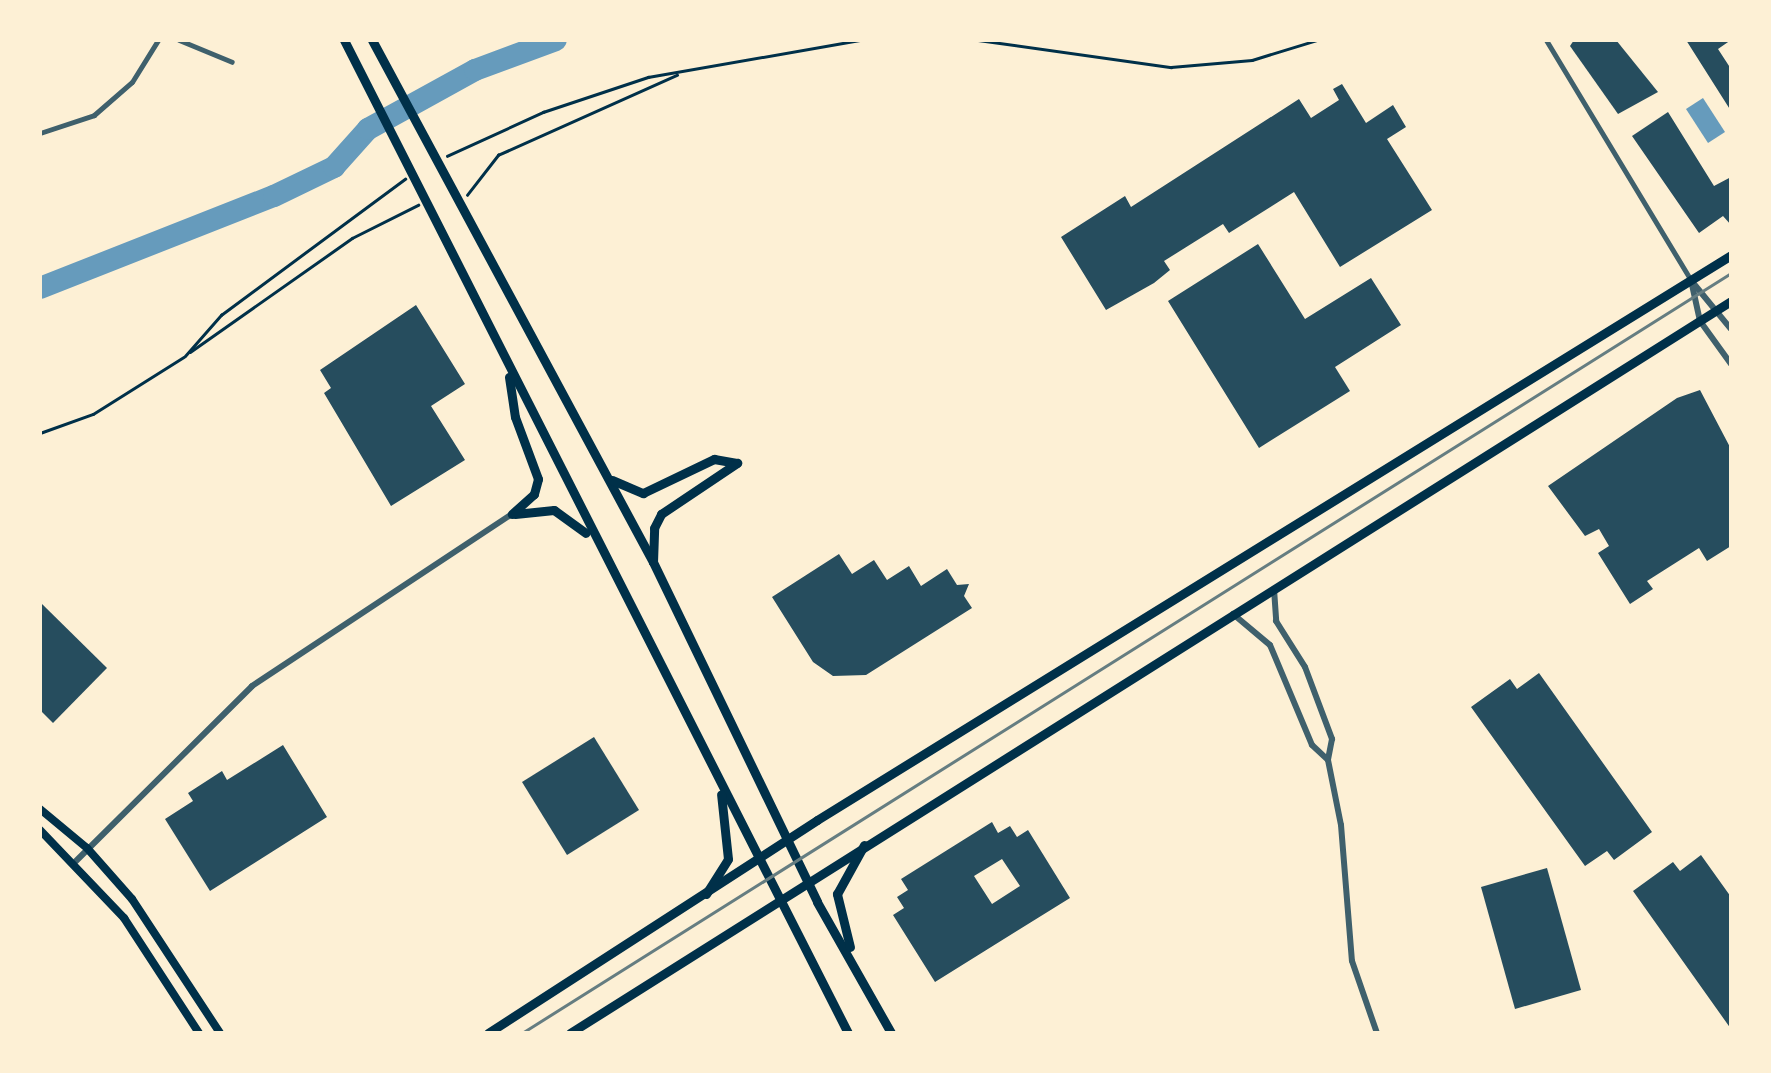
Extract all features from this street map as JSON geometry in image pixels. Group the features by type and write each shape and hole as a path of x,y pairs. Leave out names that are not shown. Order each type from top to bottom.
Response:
{"main road":[{"path":"344,40 594,542 848,1033"},
{"path":"372,40 440,175 653,562 808,882 891,1033"},
{"path":"488,1033 758,859 1731,255"},
{"path":"570,1033 1731,301"},
{"path":"508,364 515,417 538,479 534,494 512,514"},
{"path":"606,473 643,492 714,459 737,463 661,514 654,528 653,562"},
{"path":"512,514 554,510 594,542"},
{"path":"706,894 728,858 720,786"},
{"path":"40,809 87,848 132,899 220,1033"},
{"path":"40,830 76,861 166,980 199,1033"},
{"path":"854,960 838,894 864,845"},
{"path":"166,980 179,970"}],"street":[{"path":"40,133 94,115 132,82 158,40"},
{"path":"180,40 232,62"},
{"path":"1546,40 1691,280 1731,329"},
{"path":"1691,280 1700,321 1731,364"},
{"path":"76,861 252,686 512,514"},
{"path":"1274,588 1276,621 1322,706 1332,738 1328,760 1341,825 1352,960 1377,1033"},
{"path":"1232,614 1270,646 1312,745 1328,760"}],"path":[{"path":"459,209 480,172 498,155 679,74 861,40"},
{"path":"978,40 1171,67 1252,60 1317,40"},
{"path":"40,433 135,392 352,238 425,202"}],"water":[{"path":"1703,98 1725,132 1708,143 1686,109"}],"building":[{"path":"1574,40 1616,40 1658,92 1618,114 1570,46"},
{"path":"1686,40 1731,40 1718,49 1731,69 1731,111"},
{"path":"1342,84 1366,123 1393,105 1406,127 1387,139 1432,210 1340,267 1294,192 1229,233 1223,224 1164,261 1170,270 1106,310 1061,237 1125,196 1131,207 1299,99 1311,118 1339,100 1333,89"},
{"path":"1668,112 1714,186 1731,177 1731,225 1723,216 1699,233 1632,136"},
{"path":"1258,244 1305,319 1371,278 1401,325 1335,367 1350,391 1259,448 1168,301"},
{"path":"416,305 465,384 431,406 465,460 391,506 324,393 331,388 320,370"},
{"path":"1700,390 1731,449 1731,546 1707,561 1699,548 1647,581 1653,589 1630,604 1598,553 1609,546 1599,529 1585,536 1548,486 1677,398"},
{"path":"839,554 852,574 874,560 887,580 909,566 921,586 947,569 957,585 969,584 964,596 972,608 866,675 833,676 813,662 772,597"},
{"path":"40,602 107,668 53,723 40,710"},
{"path":"1539,673 1652,832 1614,860 1607,851 1585,866 1471,707 1510,679 1517,689"},
{"path":"594,737 639,810 567,855 522,782"},
{"path":"283,745 327,817 210,891 165,819 193,801 188,793 222,771 227,780"},
{"path":"992,822 998,833 1010,826 1017,837 1028,830 1070,898 935,982 893,915 904,908 897,897 908,890 901,879","holes":["1002,859 1020,886 992,904 974,876"]},
{"path":"1701,855 1731,897 1731,1029 1633,891 1673,862 1680,871"},
{"path":"1547,868 1581,990 1515,1009 1481,887"}],"waterway":[{"path":"40,288 274,196 334,167 368,129 475,70 556,40"}],"tram line":[{"path":"522,1033 1731,273"}]}
